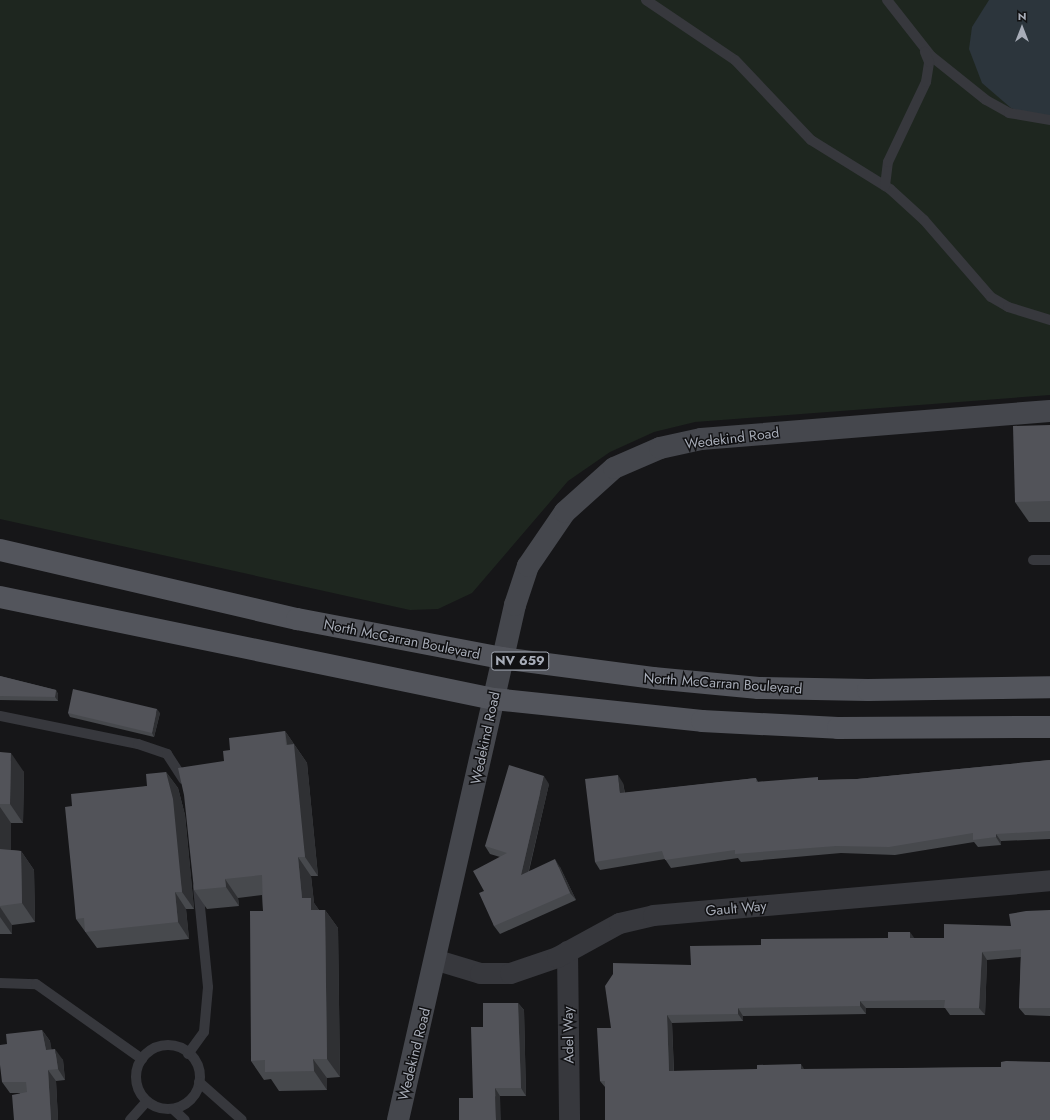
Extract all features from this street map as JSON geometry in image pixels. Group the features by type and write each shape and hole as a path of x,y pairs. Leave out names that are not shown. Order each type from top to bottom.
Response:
{"main road":[{"name":"North McCarran Boulevard","path":"0,550 297,619 502,658 759,688 868,690 1050,687"},
{"path":"0,597 494,699 702,721 838,728 1050,727"}],"street":[{"name":"Wedekind Road","path":"398,1120 437,960 502,658 517,599 543,540 590,487 614,468 660,448 701,439 1050,411"},
{"name":"Gault Way","path":"437,960 480,973 510,973 535,967 619,924 653,915 1050,880"},
{"name":"Adel Way","path":"567,951 569,1120"}],"lane":[{"path":"646,0 735,60 811,140 885,186 924,220 976,284 991,297 1008,307 1050,320"},
{"path":"887,0 924,48 986,100 1009,113 1050,120"},
{"path":"885,186 888,162 926,82 929,62 924,48"},
{"path":"1034,560 1050,560"},
{"path":"0,716 138,744 168,754 180,771 186,792"},
{"path":"188,1054 204,1032 208,987 198,877"},
{"path":"0,983 36,984 142,1059"},
{"path":"159,1047 174,1047 188,1054 198,1066 199,1082 193,1097 173,1109 159,1108 147,1101 136,1077 142,1059 159,1047"},
{"path":"199,1082 242,1120"},
{"path":"130,1120 147,1101"},
{"path":"173,1109 185,1120"}],"shaded area":[{"path":"0,0 1050,0 1050,395 695,422 654,432 610,452 568,481 472,593 438,609 410,610 0,519"},
{"path":"989,0 1050,0 1050,117 1029,115 1011,108 982,83 969,49 972,27"}],"building":[{"path":"1050,425 1050,501 1015,502 1013,426"},
{"path":"0,676 56,690 55,697 0,696"},
{"path":"73,689 157,709 152,733 68,713"},
{"path":"285,731 286,745 294,744 305,857 298,857 302,898 311,898 311,910 325,910 327,1059 313,1059 314,1071 265,1072 265,1060 251,1061 250,911 263,911 262,875 225,879 226,887 194,890 184,795 178,768 224,761 223,751 230,750 229,738"},
{"path":"0,752 11,753 10,804 0,804"},
{"path":"1050,760 1050,831 996,834 996,837 973,840 973,833 889,847 836,846 735,854 735,850 665,860 662,851 595,862 585,779 618,775 620,793 756,778 756,782 818,777 818,780 857,779"},
{"path":"509,765 544,776 521,875 555,859 570,893 494,926 479,893 484,891 473,871 507,853 485,846"},
{"path":"166,772 173,799 182,892 175,892 178,922 85,932 84,918 76,919 65,807 72,806 71,794 147,786 146,774"},
{"path":"0,849 21,851 22,903 0,906"},
{"path":"1050,910 1050,1008 1019,1008 1021,949 982,952 979,1008 944,1008 945,1000 860,1001 860,1006 738,1008 738,1014 667,1015 669,1071 757,1069 757,1065 801,1064 801,1069 1001,1067 1001,1062 1006,1061 1050,1062 1050,1120 605,1120 605,1081 600,1081 597,1028 611,1028 605,986 613,974 613,963 691,965 690,946 761,945 761,939 888,938 888,932 910,932 910,938 944,938 944,924 1011,926 1009,914 1026,911"},
{"path":"483,1003 518,1003 521,1088 495,1088 496,1120 459,1120 459,1098 473,1098 471,1027 483,1027"},
{"path":"42,1030 46,1050 55,1049 58,1069 48,1070 51,1120 14,1120 12,1095 27,1092 26,1082 2,1082 0,1045 7,1044 6,1034"}]}
